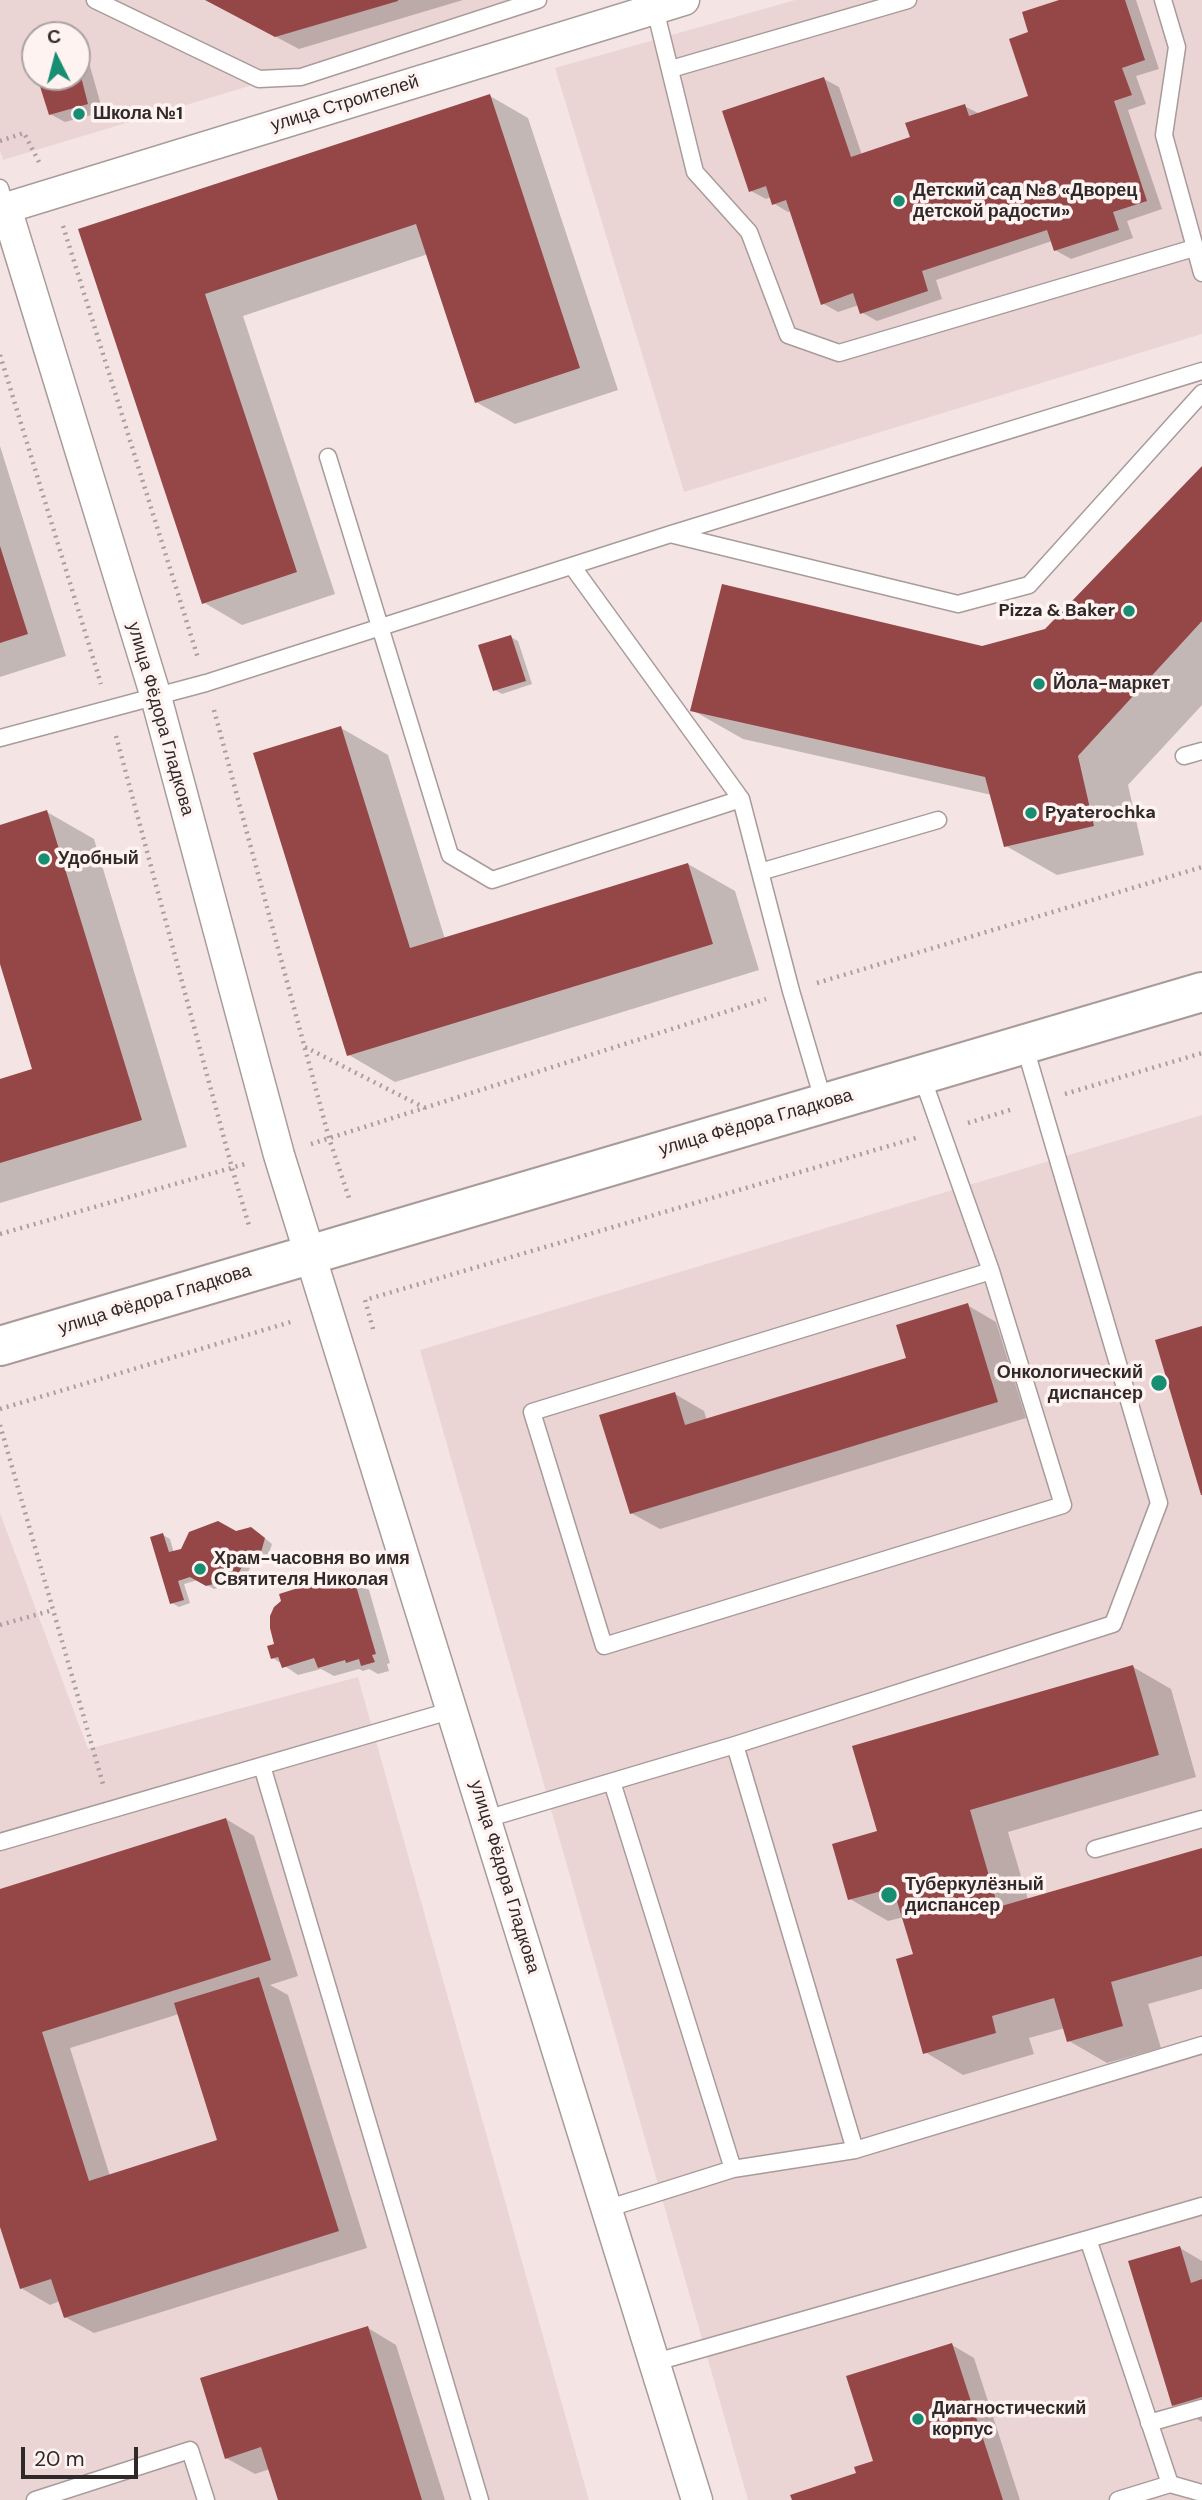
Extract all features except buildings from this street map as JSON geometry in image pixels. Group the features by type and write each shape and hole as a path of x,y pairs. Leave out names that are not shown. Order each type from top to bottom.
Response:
{"street":[{"name":"улица Строителей","path":"2,202 684,0"},
{"name":"улица Фёдора Гладкова","path":"2,202 156,697 279,1155 697,2500"},
{"name":"улица Фёдора Гладкова","path":"0,1346 1202,992"}],"lane":[{"path":"95,0 259,79 301,77 538,0"},
{"path":"671,69 908,0"},
{"path":"1163,0 1177,47 1164,135 1202,273"},
{"path":"655,9 695,172 750,232 788,335 839,353 1194,247"},
{"path":"0,738 206,683 671,534 1202,371"},
{"path":"671,534 958,604 1029,585 1202,393"},
{"path":"328,457 450,855 492,880 741,799"},
{"path":"572,566 741,799 824,1103"},
{"path":"1184,756 1202,751"},
{"path":"760,872 938,821"},
{"path":"486,1819 735,1745 1113,1624 1159,1503 1024,1044"},
{"path":"921,1074 991,1271 1063,1505 604,1646 532,1412 991,1271"},
{"path":"0,1843 453,1710"},
{"path":"735,1745 855,2150"},
{"path":"262,1766 480,2500"},
{"path":"612,1782 733,2169"},
{"path":"1095,1849 1202,1819"},
{"path":"606,2208 733,2169 855,2150 1202,2045"},
{"path":"656,2362 1202,2206"},
{"path":"1088,2239 1170,2484"},
{"path":"1149,2423 1202,2408"},
{"path":"35,2500 190,2450 206,2500"},
{"path":"1118,2500 1170,2484 1202,2493"}],"path":[{"path":"0,141 23,132 42,167"},
{"path":"0,355 109,710 250,1228"},
{"path":"304,1046 426,1108"},
{"path":"365,1300 1202,1054"},
{"path":"0,1234 279,1155 329,1138 349,1198"},
{"path":"0,1409 294,1321"},
{"path":"0,1425 110,1811"},
{"path":"0,1625 53,1610"}],"shaded area":[{"name":"Школа №1","path":"0,0 536,0 3,160 0,151"},
{"name":"Детский сад №8 «Дворец детской радости»","path":"795,0 1202,0 1202,334 684,492 555,68"},
{"name":"Туберкулёзный диспансер","path":"1202,1115 1202,2500 748,2500 420,1350"},
{"path":"0,1513 88,1749 358,1677 589,2500 0,2500"}],"place":[{"name":"Школа №1","path":"79,114"},
{"name":"Детский сад №8 «Дворец детской радости»","path":"899,201"},
{"name":"Pizza & Baker","path":"1129,611"},
{"name":"Йола-маркет","path":"1039,684"},
{"name":"Pyaterochka","path":"1031,813"},
{"name":"Удобный","path":"44,859"},
{"name":"Онкологический диспансер","path":"1159,1383"},
{"name":"Храм-часовня во имя Святителя Николая","path":"200,1569"},
{"name":"Туберкулёзный диспансер","path":"889,1895"},
{"name":"Диагностический корпус","path":"918,2419"}]}
